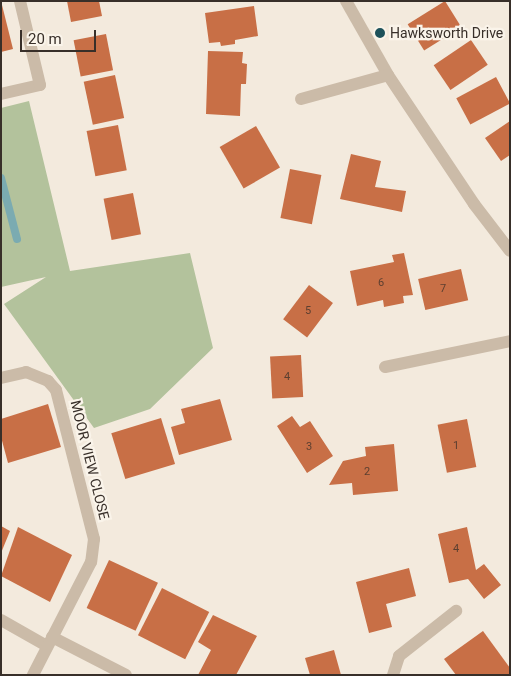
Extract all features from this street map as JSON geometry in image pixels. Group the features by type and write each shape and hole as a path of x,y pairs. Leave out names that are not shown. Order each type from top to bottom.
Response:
{"street":[{"path":"1,94 40,85 20,1"},
{"path":"346,1 388,76 474,204 510,251"},
{"path":"301,99 388,76"},
{"path":"385,367 510,341"},
{"name":"MOOR VIEW CLOSE","path":"1,378 26,372 48,381 56,390 89,512 94,538 91,562 33,675"},
{"path":"393,675 399,656 456,611"},
{"path":"1,620 126,675"}],"green space":[{"path":"29,101 70,271 190,253 213,348 150,409 94,428 4,304 46,277 1,287 1,108"}],"building":[{"path":"1,1 13,49 1,52"},
{"path":"67,1 99,1 102,16 71,22"},
{"path":"445,1 461,27 424,51 408,24"},
{"path":"254,6 258,36 235,40 235,44 221,46 220,42 209,43 205,13"},
{"path":"106,34 113,70 81,77 74,40"},
{"path":"471,40 488,65 450,90 434,65"},
{"path":"208,51 243,52 242,63 247,64 246,84 241,84 240,116 206,114"},
{"path":"115,75 124,118 93,125 84,82"},
{"path":"496,77 510,104 470,125 456,98"},
{"path":"510,121 510,155 501,161 485,138"},
{"path":"118,125 127,170 95,176 87,131"},
{"path":"256,126 280,168 244,189 220,147"},
{"path":"351,154 381,161 375,187 406,191 402,212 340,199"},
{"path":"290,169 321,175 312,224 280,218"},
{"path":"133,193 141,234 112,240 104,199"},
{"path":"404,253 413,295 403,296 404,303 384,307 383,300 357,306 350,271 394,262 392,255"},
{"path":"461,269 468,300 425,310 418,279"},
{"path":"309,285 333,303 307,337 283,319"},
{"path":"301,355 303,397 272,399 270,357"},
{"path":"220,399 232,440 179,455 171,427 185,423 181,409"},
{"path":"48,404 61,447 8,463 1,437 1,419"},
{"path":"292,416 300,427 310,421 333,456 307,473 277,426"},
{"path":"161,418 175,464 125,479 111,433"},
{"path":"467,419 476,467 447,473 438,425"},
{"path":"394,444 398,491 353,495 352,483 329,485 343,461 366,456 365,447"},
{"path":"1,526 10,531 1,553"},
{"path":"18,527 72,555 50,602 1,576"},
{"path":"467,527 476,570 484,564 501,585 484,599 468,579 449,583 438,534"},
{"path":"109,560 158,583 136,631 87,608"},
{"path":"409,568 416,596 386,604 392,627 369,633 356,582"},
{"path":"162,588 209,612 185,659 138,635"},
{"path":"213,615 257,636 236,675 198,675 211,650 198,642"},
{"path":"483,631 510,668 510,675 456,675 444,659"},
{"path":"334,650 341,675 310,675 305,658"}],"waterway":[{"path":"1,178 17,239"}],"place":[{"name":"Hawksworth Drive","path":"380,33"}]}
